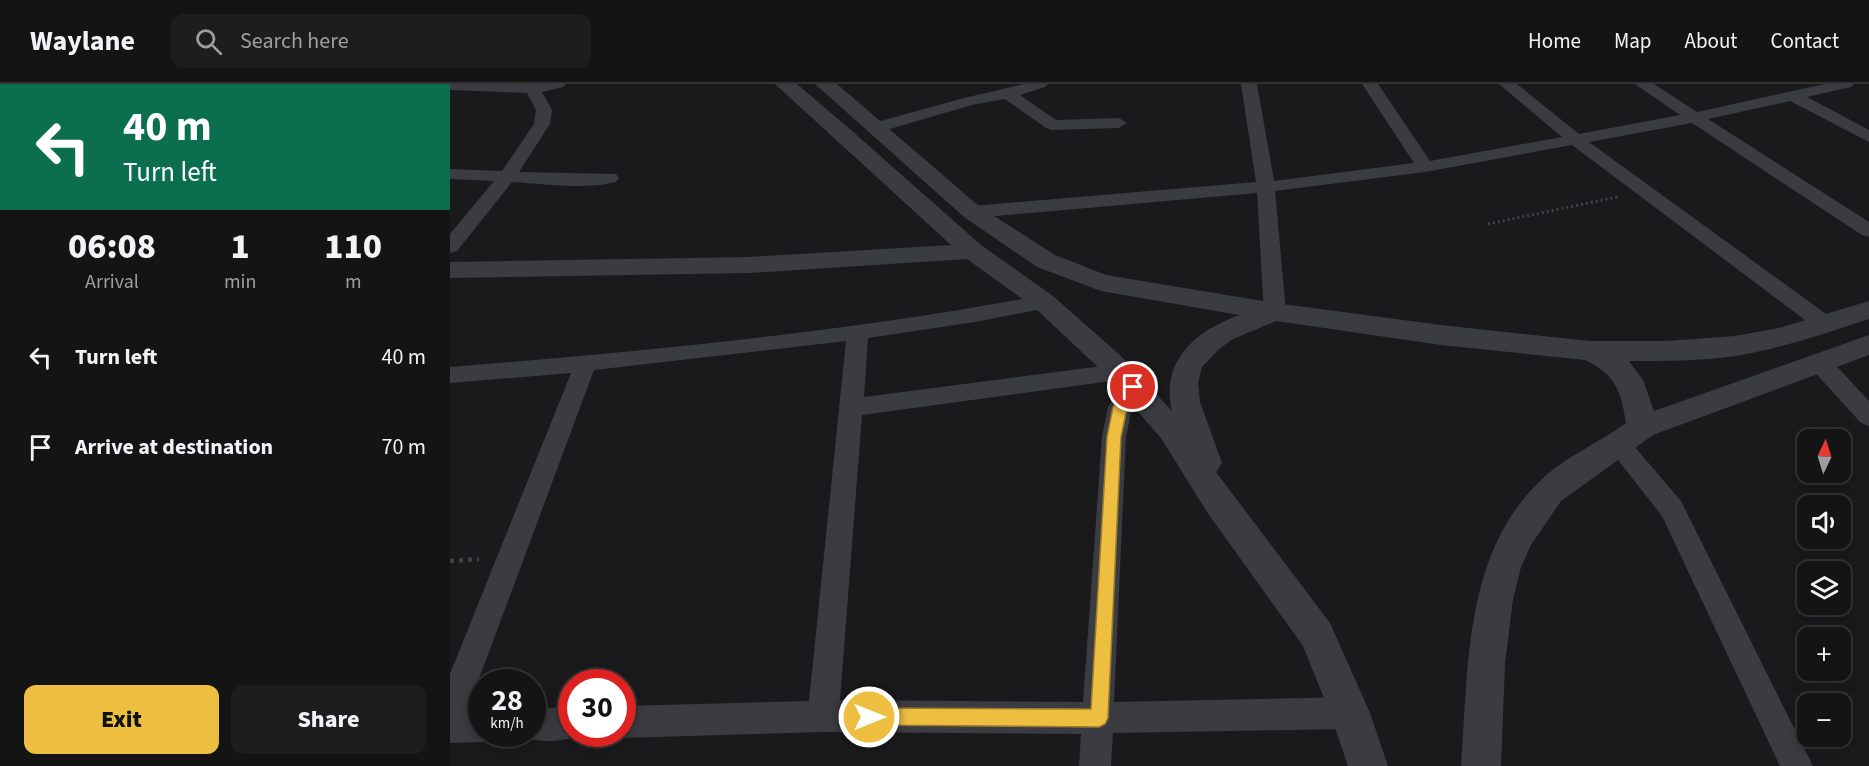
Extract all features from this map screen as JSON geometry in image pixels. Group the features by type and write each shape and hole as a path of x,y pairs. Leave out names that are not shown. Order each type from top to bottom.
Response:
{"street":[{"path":"450,85 533,89 558,84"},
{"path":"785,84 844,134 972,251 1044,302 1125,380 1172,430 1218,502 1317,635 1350,713 1368,766"},
{"path":"825,84 972,212 1046,261 1101,283 1275,312 1441,335 1590,351 1704,349 1780,337 1869,310"},
{"path":"956,84 970,101"},
{"path":"876,128 1040,84"},
{"path":"1249,84 1266,187 1275,312"},
{"path":"1370,84 1425,166"},
{"path":"1507,84 1576,140 1825,324"},
{"path":"1643,84 1869,231"},
{"path":"972,212 1266,187 1425,166 1692,118 1846,84"},
{"path":"450,247 508,176 542,124 544,110 533,89"},
{"path":"1008,94 1046,123 1052,125 1119,123"},
{"path":"1794,97 1869,137"},
{"path":"450,174 573,180 610,178"},
{"path":"450,270 737,266 972,251"},
{"path":"450,375 585,364 858,332 984,314 1044,302"},
{"path":"1218,502 1185,401 1185,370 1202,345 1242,323 1275,312"},
{"path":"823,716 858,332"},
{"path":"1480,766 1490,624 1499,574 1511,547 1530,517 1554,488 1630,436 1819,362 1869,345"},
{"path":"1590,351 1606,357 1626,375 1636,396 1630,436 1672,509 1797,766"},
{"path":"1819,362 1869,417"},
{"path":"450,713 585,364"},
{"path":"852,407 1125,380"},
{"path":"1095,766 1114,437 1125,380"},
{"path":"636,722 823,716 1099,718 1350,713"},
{"path":"450,727 468,726"}],"path":[{"path":"1488,224 1647,191"}],"route":[{"path":"869,717 1099,718 1114,437 1120,407 1133,387"}]}
